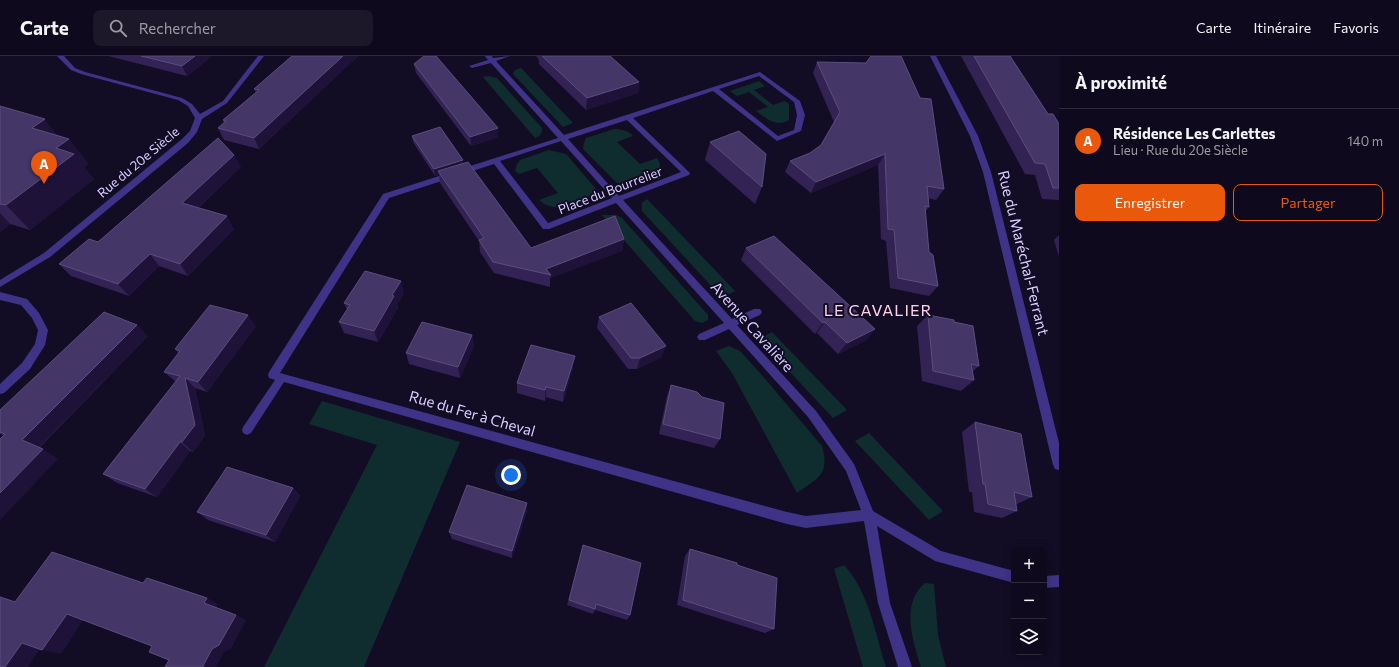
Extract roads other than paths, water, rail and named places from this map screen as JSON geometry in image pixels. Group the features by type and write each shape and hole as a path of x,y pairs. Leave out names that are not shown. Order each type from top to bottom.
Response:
{"street":[{"path":"60,56 73,69 83,73 180,100 190,105 199,118 225,102 261,56"},
{"path":"472,66 490,58 507,56"},
{"name":"Rue du Maréchal-Ferrant","path":"933,56 974,136 987,172 1059,465"},
{"name":"Avenue Cavalière","path":"490,58 812,414 850,468 869,515 884,603 905,667"},
{"path":"247,430 282,377 273,375 386,196 496,161 562,138 760,74 797,101 801,115 797,131 777,139 714,89"},
{"name":"Place du Bourrelier","path":"496,161 546,227 686,173 628,117"},
{"name":"Rue du 20e Siècle","path":"0,284 47,255 185,141 193,132 199,118"},
{"path":"0,296 24,302 36,316 44,330 40,345 26,366 0,390"},
{"path":"702,337 757,312"},
{"name":"Rue du Fer à Cheval","path":"282,377 787,518 806,522 869,515"},
{"path":"869,515 939,557 1011,576"},
{"path":"1047,582 1059,582"}],"place":[{"name":"Résidence Les Carlettes","path":"44,184"}],"district":[{"name":"LE CAVALIER","path":"878,310"}]}
